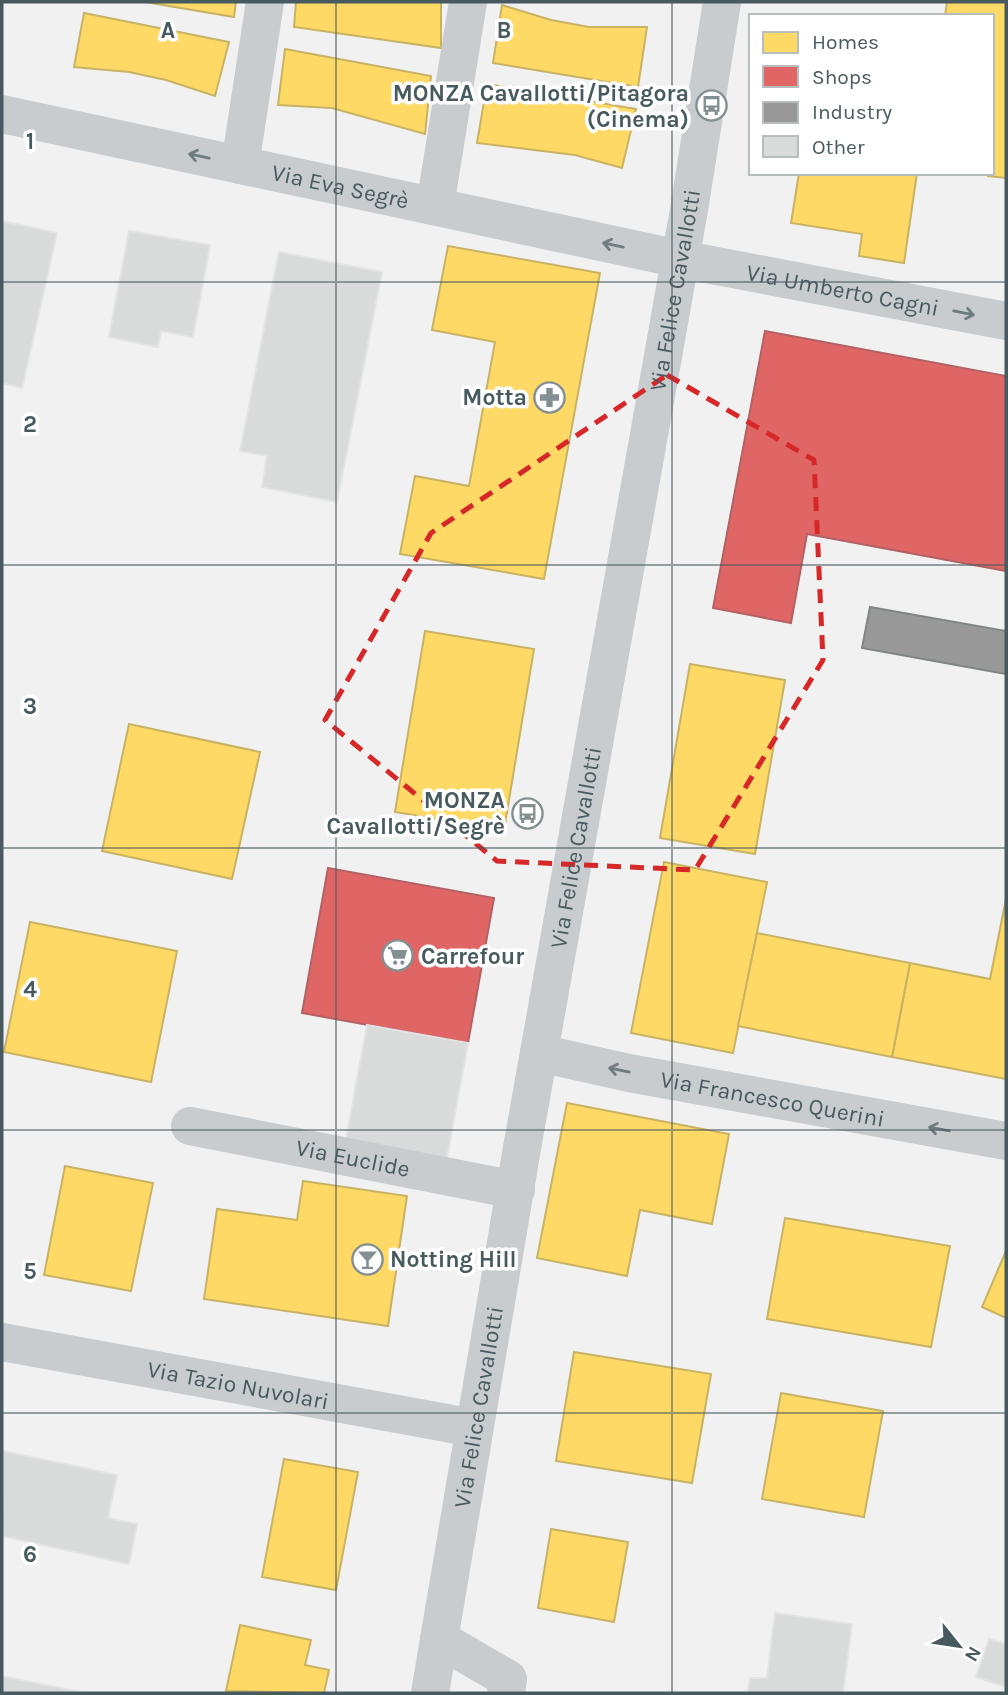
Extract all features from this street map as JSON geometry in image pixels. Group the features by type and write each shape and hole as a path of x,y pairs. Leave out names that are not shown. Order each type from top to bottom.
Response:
{"street":[{"path":"240,165 265,2"},
{"path":"435,206 468,2"},
{"name":"Via Felice Cavallotti","path":"430,1693 474,1428 680,259 722,2"},
{"name":"Via Eva Segrè","path":"2,114 680,259"},
{"name":"Via Umberto Cagni","path":"680,259 1006,321"},
{"name":"Via Francesco Querini","path":"540,1053 629,1073 1006,1141"},
{"name":"Via Euclide","path":"190,1126 516,1190"},
{"name":"Via Tazio Nuvolari","path":"2,1342 474,1428"},
{"path":"439,1639 508,1679 506,1693"}],"highlighted area":[{"path":"667,375 814,460 823,660 695,870 497,861 325,720 431,533"}],"building: Homes":[{"path":"145,2 236,2 234,17"},
{"path":"296,2 441,2 441,48 294,27"},
{"path":"947,2 1006,2 1006,178 988,176 994,175 994,14 945,14"},
{"path":"502,5 551,20 589,27 647,27 638,87 493,63"},
{"path":"84,13 229,42 215,96 166,80 129,72 74,67"},
{"path":"285,49 431,76 425,134 332,108 278,105"},
{"path":"487,84 636,109 622,168 575,155 477,143"},
{"path":"799,175 917,175 904,263 859,256 862,234 791,223"},
{"path":"448,246 600,273 544,579 400,554 415,476 469,486 495,342 432,330"},
{"path":"425,631 534,649 504,830 395,812"},
{"path":"690,664 785,680 755,854 660,838"},
{"path":"129,724 260,752 232,879 102,851"},
{"path":"664,862 767,882 733,1053 631,1033"},
{"path":"1006,899 1006,1079 892,1057 910,963 990,979"},
{"path":"30,922 177,951 151,1082 4,1052"},
{"path":"757,933 910,963 892,1057 738,1026"},
{"path":"567,1103 729,1134 712,1224 640,1210 627,1276 537,1258"},
{"path":"65,1166 153,1183 131,1291 44,1275"},
{"path":"303,1181 407,1196 388,1326 204,1299 217,1209 297,1220"},
{"path":"785,1218 950,1246 931,1347 767,1319"},
{"path":"1006,1251 1006,1318 982,1307"},
{"path":"574,1352 711,1374 692,1483 556,1461"},
{"path":"781,1393 883,1411 864,1517 762,1499"},
{"path":"284,1459 358,1472 336,1590 262,1577"},
{"path":"551,1529 628,1542 614,1622 538,1608"},
{"path":"240,1625 311,1640 305,1665 329,1670 324,1693 226,1691"}],"building: Shops":[{"path":"765,331 1006,376 1006,571 807,534 791,623 713,608"},
{"name":"Carrefour","path":"328,868 494,898 468,1043 302,1013"}],"building: Industry":[{"path":"870,607 1006,631 1006,674 862,648"}],"building: Other":[{"path":"2,221 57,233 22,388 2,383"},
{"path":"129,231 210,245 193,337 161,331 158,347 109,337"},
{"path":"279,252 382,272 337,502 262,487 267,456 240,451"},
{"path":"367,1025 468,1043 447,1158 346,1139"},
{"path":"3,1451 117,1475 108,1518 137,1524 129,1564 2,1536"},
{"path":"775,1613 852,1624 843,1693 748,1693 750,1678 767,1678"},
{"path":"989,1639 1006,1644 1006,1687 976,1677"},
{"path":"2,1676 85,1693 2,1693"}],"place":[{"name":"MONZA Cavallotti/Pitagora (Cinema)","path":"712,106"},
{"name":"Motta","path":"550,397"},
{"name":"MONZA Cavallotti/Segrè","path":"528,813"},
{"name":"Carrefour","path":"398,956"},
{"name":"Notting Hill","path":"367,1259"}]}
